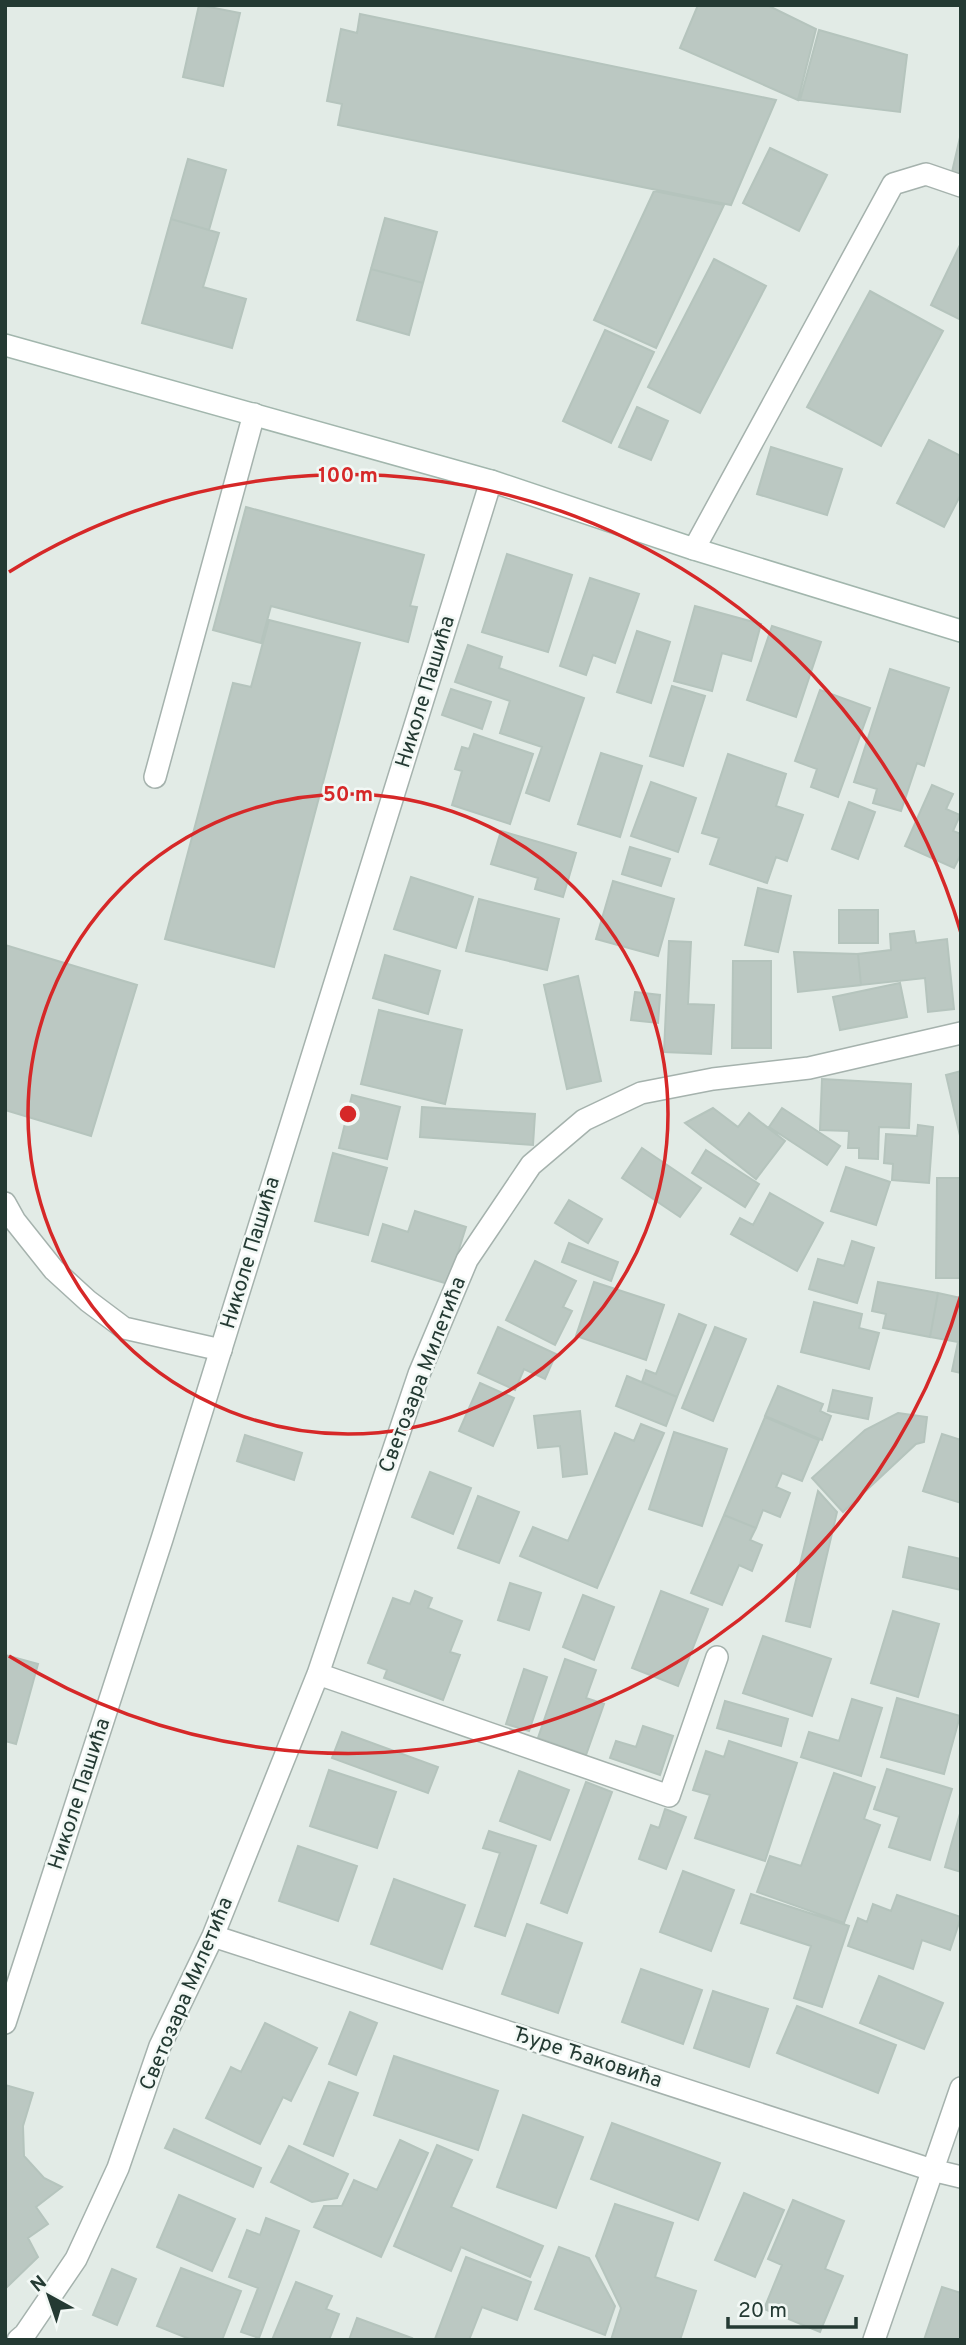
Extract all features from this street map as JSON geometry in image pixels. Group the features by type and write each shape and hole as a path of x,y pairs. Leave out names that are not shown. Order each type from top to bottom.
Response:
{"street":[{"path":"694,549 893,184 926,174 961,186"},
{"path":"5,345 491,481 694,549 961,631"},
{"path":"155,776 254,414"},
{"name":"Николе Пашића","path":"5,2023 221,1350 491,481"},
{"name":"Светозара Милетића","path":"28,2338 76,2259 118,2168 160,2046 213,1936 318,1674 419,1374 467,1260 530,1165 584,1120 641,1093 713,1079 809,1068 961,1033"},
{"path":"5,1203 16,1222 54,1270 88,1301 124,1328 221,1350"},
{"path":"318,1674 669,1796 717,1657"},
{"name":"Ђуре Ђаковића","path":"213,1936 961,2177"},
{"path":"874,2340 961,2088"}],"building":[{"path":"199,5 240,13 223,86 183,77"},
{"path":"698,5 767,5 816,29 798,100 680,48"},
{"path":"360,14 776,100 731,205 338,125 342,104 327,101 341,29 357,33"},
{"path":"819,30 907,55 900,112 800,100"},
{"path":"961,133 961,174 952,172"},
{"path":"770,148 827,175 799,231 743,203"},
{"path":"188,159 226,170 209,230 171,219"},
{"path":"654,191 724,205 656,348 594,320"},
{"path":"385,218 437,232 423,283 371,269"},
{"path":"171,219 219,233 203,287 246,299 232,348 142,323"},
{"path":"961,243 961,320 931,305"},
{"path":"714,259 766,286 700,413 648,387"},
{"path":"371,269 423,283 409,335 357,320"},
{"path":"870,291 943,331 881,446 807,407"},
{"path":"605,330 654,352 611,443 563,421"},
{"path":"637,407 668,421 651,460 619,447"},
{"path":"929,440 961,456 961,494 944,527 897,503"},
{"path":"771,447 842,469 827,515 757,494"},
{"path":"246,507 424,555 410,606 417,607 408,642 271,606 261,643 213,630"},
{"path":"507,554 572,575 548,652 482,632"},
{"path":"590,578 639,594 615,663 593,655 586,675 560,666"},
{"path":"695,606 761,624 751,661 722,653 712,691 674,681"},
{"path":"269,620 360,643 274,967 165,939 233,683 251,687"},
{"path":"772,626 821,642 796,717 747,700"},
{"path":"637,631 670,642 651,703 617,692"},
{"path":"468,645 502,657 499,668 584,698 549,801 526,793 542,747 500,733 510,701 455,682"},
{"path":"890,669 949,688 924,766 917,763 901,811 873,803 877,789 854,782"},
{"path":"672,686 705,696 683,766 650,756"},
{"path":"451,689 491,702 482,729 442,715"},
{"path":"820,690 870,708 838,797 811,787 817,769 795,761"},
{"path":"474,734 533,754 510,824 452,805 462,771 455,769 462,747 469,749"},
{"path":"601,753 642,766 620,837 578,824"},
{"path":"728,754 786,774 776,806 803,815 787,861 776,857 767,883 710,864 719,838 702,833"},
{"path":"651,782 696,798 678,852 631,836"},
{"path":"932,785 953,794 946,809 960,815 953,831 961,834 961,854 954,868 905,846"},
{"path":"849,802 875,812 858,859 832,849"},
{"path":"501,831 576,853 563,897 535,889 538,878 491,864"},
{"path":"630,847 670,859 661,886 622,874"},
{"path":"411,877 473,897 456,948 394,929"},
{"path":"613,881 674,899 658,956 596,939"},
{"path":"758,888 791,896 778,952 745,945"},
{"path":"479,899 559,919 547,970 466,951"},
{"path":"839,910 878,910 878,943 839,943"},
{"path":"914,931 916,943 947,939 954,1009 928,1012 925,978 861,985 858,954 891,950 890,934"},
{"path":"669,941 691,942 688,1004 714,1005 711,1054 664,1052"},
{"path":"5,945 137,985 91,1136 5,1110"},
{"path":"794,952 858,954 861,985 798,992"},
{"path":"385,955 440,971 428,1014 373,998"},
{"path":"733,961 771,961 771,1048 732,1048"},
{"path":"578,976 601,1081 567,1089 544,985"},
{"path":"900,983 907,1017 840,1030 833,997"},
{"path":"635,992 660,995 658,1023 631,1020"},
{"path":"379,1010 462,1030 445,1104 361,1084"},
{"path":"961,1071 961,1140 946,1075"},
{"path":"822,1079 911,1084 909,1128 879,1127 878,1159 859,1158 859,1148 848,1148 849,1131 820,1130"},
{"path":"352,1095 400,1107 387,1159 339,1148"},
{"path":"422,1107 535,1114 533,1145 420,1137"},
{"path":"713,1108 738,1127 749,1113 785,1141 756,1179 685,1123"},
{"path":"782,1108 840,1146 827,1165 769,1127"},
{"path":"918,1125 933,1127 929,1183 892,1180 893,1164 884,1163 886,1134 917,1136"},
{"path":"642,1148 701,1188 680,1217 622,1178"},
{"path":"706,1150 759,1184 745,1207 692,1173"},
{"path":"333,1153 387,1168 368,1235 315,1221"},
{"path":"846,1167 890,1182 876,1225 831,1211"},
{"path":"937,1178 961,1178 961,1278 936,1278"},
{"path":"770,1193 823,1223 797,1271 731,1234 740,1218 753,1225"},
{"path":"569,1200 602,1219 588,1243 555,1223"},
{"path":"415,1211 466,1227 448,1284 372,1261 383,1224 408,1232"},
{"path":"852,1241 874,1248 857,1303 809,1289 818,1259 844,1266"},
{"path":"569,1243 618,1262 611,1281 562,1262"},
{"path":"535,1261 576,1281 563,1307 572,1311 555,1345 506,1320"},
{"path":"594,1282 664,1305 646,1360 576,1336"},
{"path":"878,1282 938,1293 930,1337 883,1328 886,1314 872,1311"},
{"path":"938,1293 961,1298 961,1373 952,1371 958,1342 930,1337"},
{"path":"814,1302 862,1314 859,1328 879,1333 869,1369 801,1352"},
{"path":"679,1314 706,1325 677,1397 642,1382 646,1370 656,1374"},
{"path":"498,1327 556,1354 545,1379 524,1369 515,1390 478,1373"},
{"path":"715,1327 746,1339 713,1421 682,1408"},
{"path":"627,1376 677,1397 666,1426 616,1406"},
{"path":"480,1383 514,1398 493,1446 459,1431"},
{"path":"778,1386 823,1404 820,1411 831,1416 822,1440 765,1416"},
{"path":"833,1390 872,1398 868,1419 828,1411"},
{"path":"580,1411 587,1474 563,1477 560,1446 538,1448 534,1416"},
{"path":"898,1413 927,1417 924,1442 916,1444 843,1512 812,1478 865,1430"},
{"path":"765,1417 819,1440 802,1481 782,1473 776,1487 790,1493 780,1517 763,1510 756,1528 724,1515"},
{"path":"641,1424 664,1433 597,1588 520,1556 533,1527 568,1541 615,1433 634,1441"},
{"path":"674,1432 727,1449 702,1526 649,1509"},
{"path":"942,1434 961,1440 961,1503 923,1491"},
{"path":"245,1435 302,1453 294,1480 237,1461"},
{"path":"430,1472 471,1488 453,1534 412,1517"},
{"path":"818,1491 837,1512 810,1627 786,1621"},
{"path":"478,1496 519,1512 499,1563 458,1548"},
{"path":"724,1515 756,1528 750,1540 762,1545 752,1571 739,1565 722,1605 691,1593"},
{"path":"909,1547 961,1559 961,1590 903,1577"},
{"path":"510,1583 541,1593 529,1630 498,1620"},
{"path":"415,1591 432,1598 428,1608 462,1621 450,1652 460,1655 443,1700 384,1678 387,1670 368,1663 393,1598 410,1604"},
{"path":"661,1591 708,1609 678,1686 632,1668"},
{"path":"583,1595 614,1607 594,1660 563,1647"},
{"path":"893,1611 939,1624 918,1697 871,1683"},
{"path":"763,1636 831,1659 812,1716 743,1693"},
{"path":"5,1655 38,1664 16,1744 5,1741"},
{"path":"565,1659 596,1670 586,1698 604,1704 586,1755 538,1738"},
{"path":"524,1669 547,1677 529,1731 506,1724"},
{"path":"897,1698 960,1716 944,1774 881,1757"},
{"path":"852,1699 882,1708 861,1776 801,1757 809,1732 839,1741"},
{"path":"725,1701 788,1719 781,1746 717,1728"},
{"path":"643,1726 673,1736 660,1775 610,1758 616,1741 636,1747"},
{"path":"342,1732 438,1767 428,1793 332,1758"},
{"path":"729,1741 797,1763 765,1861 695,1838 710,1795 693,1790 706,1751 724,1757"},
{"path":"887,1769 952,1789 930,1860 889,1847 899,1817 874,1809"},
{"path":"329,1770 396,1792 377,1848 310,1826"},
{"path":"519,1771 569,1790 550,1840 500,1821"},
{"path":"834,1773 875,1787 864,1819 880,1825 844,1923 757,1892 770,1856 801,1866"},
{"path":"586,1782 612,1792 567,1913 541,1903"},
{"path":"665,1809 686,1817 666,1869 639,1859 651,1825 659,1828"},
{"path":"961,1810 961,1872 945,1867"},
{"path":"489,1831 536,1846 505,1936 475,1926 500,1853 483,1848"},
{"path":"298,1846 357,1866 338,1921 279,1901"},
{"path":"683,1871 734,1890 711,1951 660,1932"},
{"path":"394,1879 465,1905 442,1969 371,1944"},
{"path":"751,1894 849,1926 822,2007 794,1998 811,1946 741,1923"},
{"path":"897,1895 961,1917 950,1950 922,1940 913,1969 848,1946 858,1918 867,1922 873,1904 891,1911"},
{"path":"527,1924 582,1943 558,2013 502,1994"},
{"path":"641,1969 702,1990 683,2044 622,2022"},
{"path":"879,1976 943,2003 924,2049 860,2023"},
{"path":"713,1991 768,2009 749,2067 694,2048"},
{"path":"797,2006 896,2045 878,2093 777,2053"},
{"path":"350,2012 377,2023 356,2075 329,2064"},
{"path":"265,2023 317,2048 291,2101 283,2097 260,2144 206,2118 231,2067 241,2072"},
{"path":"394,2056 498,2091 478,2150 374,2115"},
{"path":"329,2082 358,2093 333,2156 304,2144"},
{"path":"5,2085 33,2093 23,2126 24,2156 44,2178 62,2187 36,2207 48,2224 28,2238 38,2257 5,2289"},
{"path":"523,2115 583,2137 556,2208 497,2187"},
{"path":"612,2123 720,2163 698,2220 591,2179"},
{"path":"174,2129 261,2168 253,2187 165,2148"},
{"path":"400,2140 428,2153 381,2257 314,2227 324,2206 342,2206 354,2180 377,2190"},
{"path":"437,2145 472,2160 451,2207 543,2246 530,2277 461,2247 451,2271 394,2246"},
{"path":"289,2146 348,2174 337,2198 312,2202 271,2182"},
{"path":"744,2193 784,2210 755,2277 715,2260"},
{"path":"179,2195 235,2219 212,2271 157,2247"},
{"path":"793,2200 844,2221 825,2269 843,2276 820,2332 764,2309 782,2265 768,2259"},
{"path":"615,2204 673,2223 655,2277 696,2291 680,2340 611,2340 621,2308 596,2256"},
{"path":"266,2218 299,2231 259,2338 241,2332 258,2288 229,2277 247,2230 260,2235"},
{"path":"559,2247 589,2258 615,2306 605,2335 535,2309"},
{"path":"466,2257 531,2282 517,2320 482,2307 469,2340 437,2340 435,2339"},
{"path":"181,2268 241,2291 222,2340 192,2340 157,2326"},
{"path":"112,2269 136,2279 117,2325 93,2315"},
{"path":"296,2282 332,2296 326,2309 339,2314 329,2340 272,2340"},
{"path":"942,2287 961,2293 961,2340 924,2340"},
{"path":"357,2318 412,2338 349,2340"}]}
